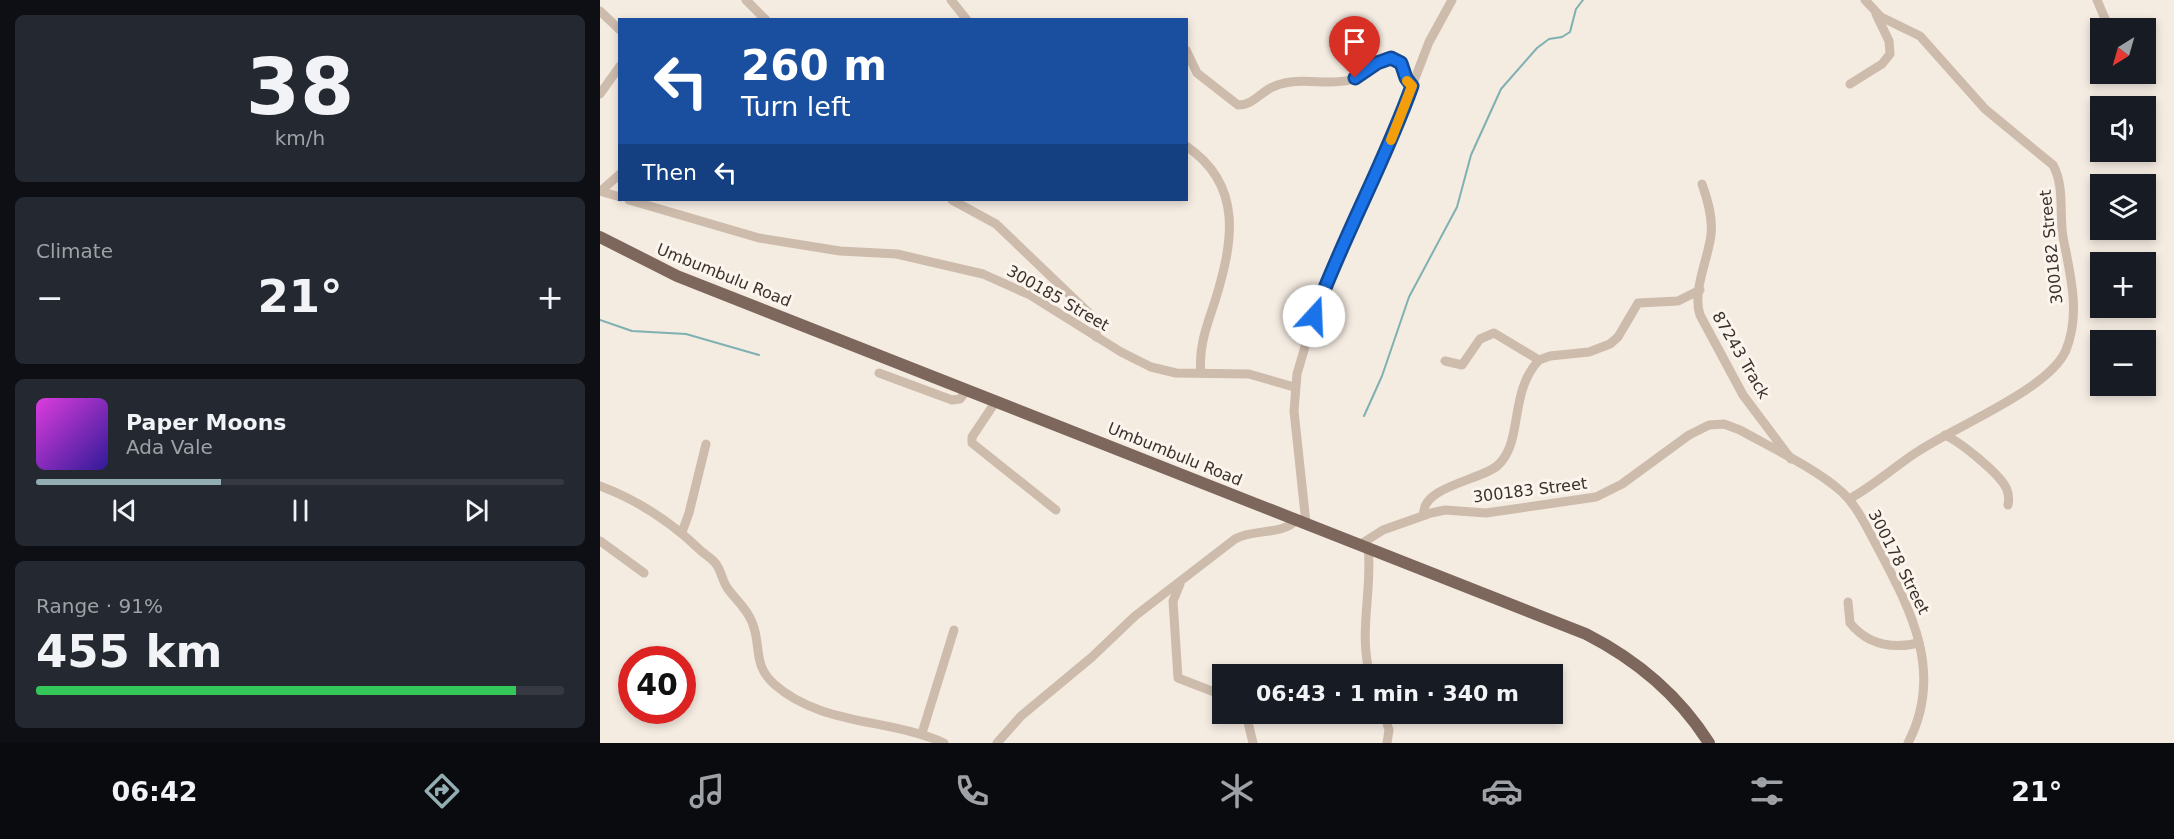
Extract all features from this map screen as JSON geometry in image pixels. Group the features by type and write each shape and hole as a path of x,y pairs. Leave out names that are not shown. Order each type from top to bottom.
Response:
{"main road":[{"name":"Umbumbulu Road","path":"600,237 677,276 1586,634 1620,653 1647,672 1674,696 1709,743"}],"street":[{"path":"746,0 764,18"},
{"path":"951,0 966,18"},
{"path":"997,743 1029,708 1092,657 1148,605 1242,535 1283,529 1302,521 1294,387 1327,282 1394,133 1429,42 1452,0"},
{"name":"300182 Street","path":"1849,499 1945,435 2041,380 2060,362 2066,350 2070,337 2073,301 2072,276 2063,237 2059,178 2048,159 1985,109 1920,36 1876,14 1866,0"},
{"path":"2097,0 2105,18"},
{"path":"600,11 618,28"},
{"path":"1850,84 1882,64 1890,54 1889,41 1876,14"},
{"path":"1188,54 1197,73 1238,105 1251,102 1272,86 1287,82 1347,81 1363,74 1381,61 1391,58 1401,63 1406,78 1412,86"},
{"path":"600,94 618,69"},
{"path":"1188,147 1202,157 1218,176 1231,220 1220,286 1200,350 1201,373"},
{"path":"600,191 618,176"},
{"name":"87243 Track","path":"1702,184 1712,221 1710,245 1698,308 1705,329 1743,395 1792,461"},
{"path":"600,191 618,196"},
{"name":"300185 Street","path":"632,201 759,238 840,251 897,254 983,274 1030,295 1096,337 1151,367 1176,373 1249,374 1294,387"},
{"path":"954,201 996,224 1025,251 1096,321 1096,337"},
{"path":"1424,516 1426,504 1440,491 1486,473 1502,461 1512,440 1523,383 1539,360 1550,356 1589,352 1610,344 1618,337 1638,303 1678,301 1700,290"},
{"path":"1445,361 1462,365 1480,339 1494,333 1539,360"},
{"path":"879,373 952,400 960,399 967,390"},
{"path":"996,401 972,437 972,443 1056,510"},
{"name":"300183 Street","path":"1364,545 1383,530 1445,510 1486,513 1596,497 1622,484 1689,435 1709,426 1724,424 1740,430 1832,484 1849,499"},
{"path":"1945,435 1964,448 2002,482 2007,490 2008,505"},
{"path":"682,532 706,444"},
{"path":"600,486 654,513 682,532 715,563 727,588 752,620 758,641 761,668 776,685 799,703 815,710 922,733 944,743"},
{"name":"300178 Street","path":"1849,499 1897,584 1919,643 1925,693 1920,717 1908,743"},
{"path":"600,541 644,573"},
{"path":"1364,545 1370,571 1363,641 1368,664"},
{"path":"1181,581 1173,601 1180,680 1212,691"},
{"path":"1848,602 1850,622 1869,639 1892,646 1919,643"},
{"path":"922,733 954,630"},
{"path":"1248,724 1253,743"},
{"path":"1387,724 1389,730 1387,743"}],"waterway":[{"path":"1364,416 1382,376 1409,297 1457,207 1471,155 1501,89 1537,48 1549,39 1562,37 1570,32 1576,9 1583,0"},
{"path":"600,320 632,331 686,334 759,355"}],"slow traffic":[{"path":"1391,140 1412,86 1407,81"}],"route":[{"path":"1314,316 1341,246 1394,133 1412,86 1406,78 1401,63 1391,58 1377,63 1355,78"}]}
